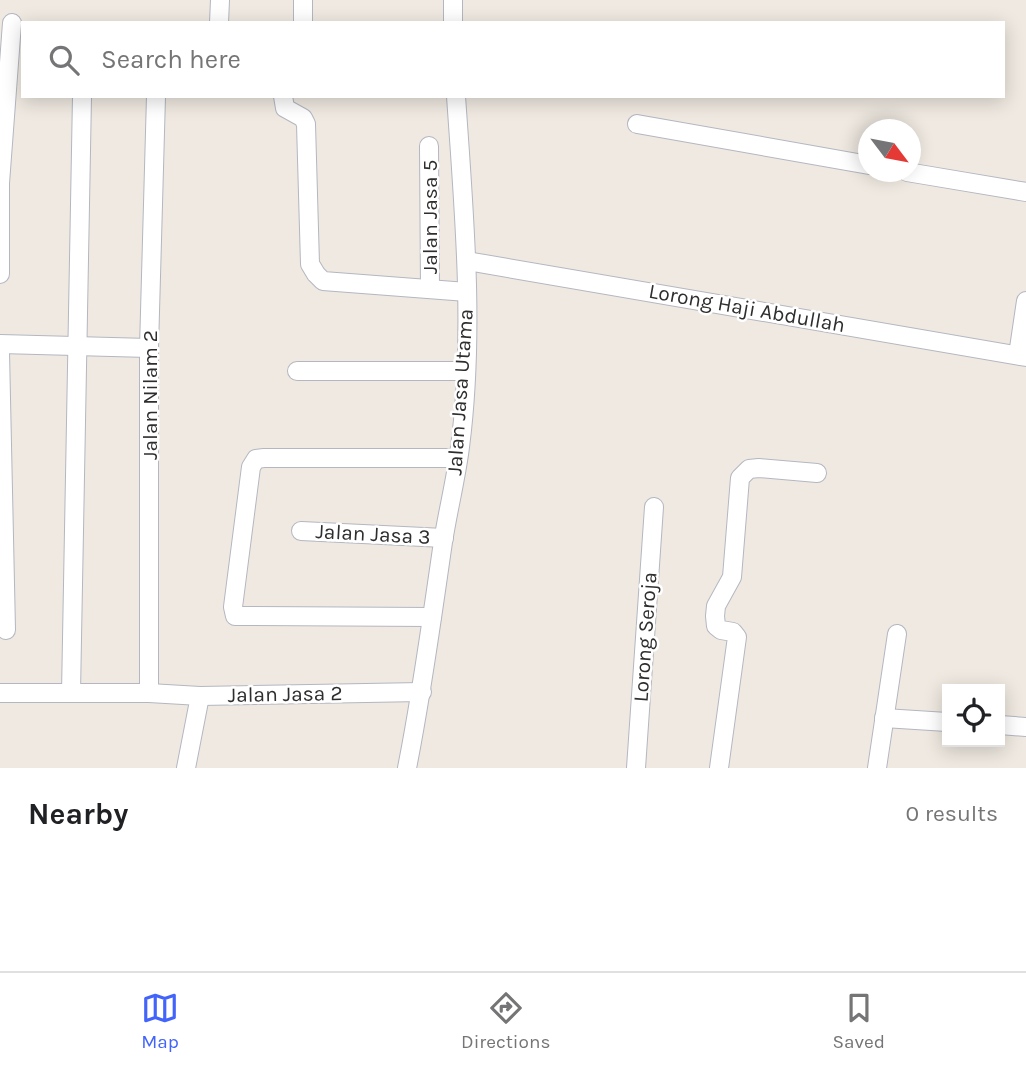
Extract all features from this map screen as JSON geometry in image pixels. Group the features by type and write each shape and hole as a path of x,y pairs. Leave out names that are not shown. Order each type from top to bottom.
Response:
{"street":[{"path":"219,21 220,0"},
{"path":"303,0 303,21"},
{"path":"453,0 453,21"},
{"path":"0,274 3,102 11,23"},
{"path":"71,693 82,98"},
{"name":"Jalan Nilam 2","path":"149,693 149,348 156,98"},
{"path":"283,98 285,108 303,118 306,124 310,264 316,274 323,281 467,292"},
{"name":"Jalan Jasa Utama","path":"407,768 422,692 458,458 465,371 467,261 456,98"},
{"path":"636,124 858,163"},
{"name":"Jalan Jasa 5","path":"429,146 430,289"},
{"path":"921,174 1026,192"},
{"name":"Lorong Haji Abdullah","path":"467,261 1022,356"},
{"path":"1022,356 1026,302"},
{"path":"0,344 149,348"},
{"path":"0,352 6,630"},
{"path":"297,371 465,371"},
{"path":"432,617 235,616 233,607 251,467 256,460 264,458 458,458"},
{"path":"719,768 737,637 733,632 721,630 716,626 715,616 716,606 732,577 740,478 749,469 759,468 817,473"},
{"name":"Lorong Seroja","path":"635,768 654,507"},
{"name":"Jalan Jasa 3","path":"302,531 444,538"},
{"path":"877,768 897,634"},
{"name":"Jalan Jasa 2","path":"0,693 149,693 200,696 422,692"},
{"path":"186,768 200,696"},
{"path":"884,718 942,722"},
{"path":"1005,725 1026,727"}]}
